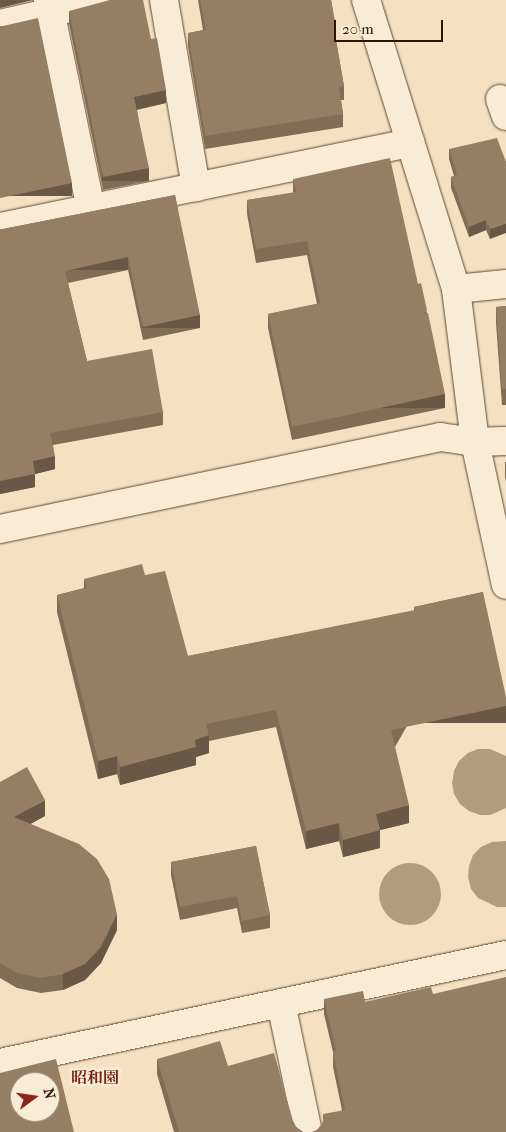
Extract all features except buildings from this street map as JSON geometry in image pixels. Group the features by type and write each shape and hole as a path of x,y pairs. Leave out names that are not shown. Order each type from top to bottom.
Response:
{"street":[{"path":"0,24 49,6 104,0"},
{"path":"164,0 196,187"},
{"path":"366,0 456,290 475,442 506,584"},
{"path":"49,6 91,209"},
{"path":"0,227 411,143"},
{"path":"456,290 506,284"},
{"path":"0,529 440,437 475,442 506,440"},
{"path":"0,1062 506,955"},
{"path":"281,1003 308,1132"}],"shaded area":[{"path":"478,749 490,749 506,756 506,808 490,815 480,815 469,811 460,804 454,794 452,783 454,771 459,761 468,753"},
{"path":"506,841 506,907 497,907 478,898 471,889 468,877 469,866 473,855 481,847 492,842"},
{"path":"404,863 416,863 432,872 439,882 441,894 439,906 432,916 416,925 404,925 393,920 384,911 379,900 379,888 384,877 393,868"}],"district":[{"name":"昭和園","path":"95,1078"}]}
